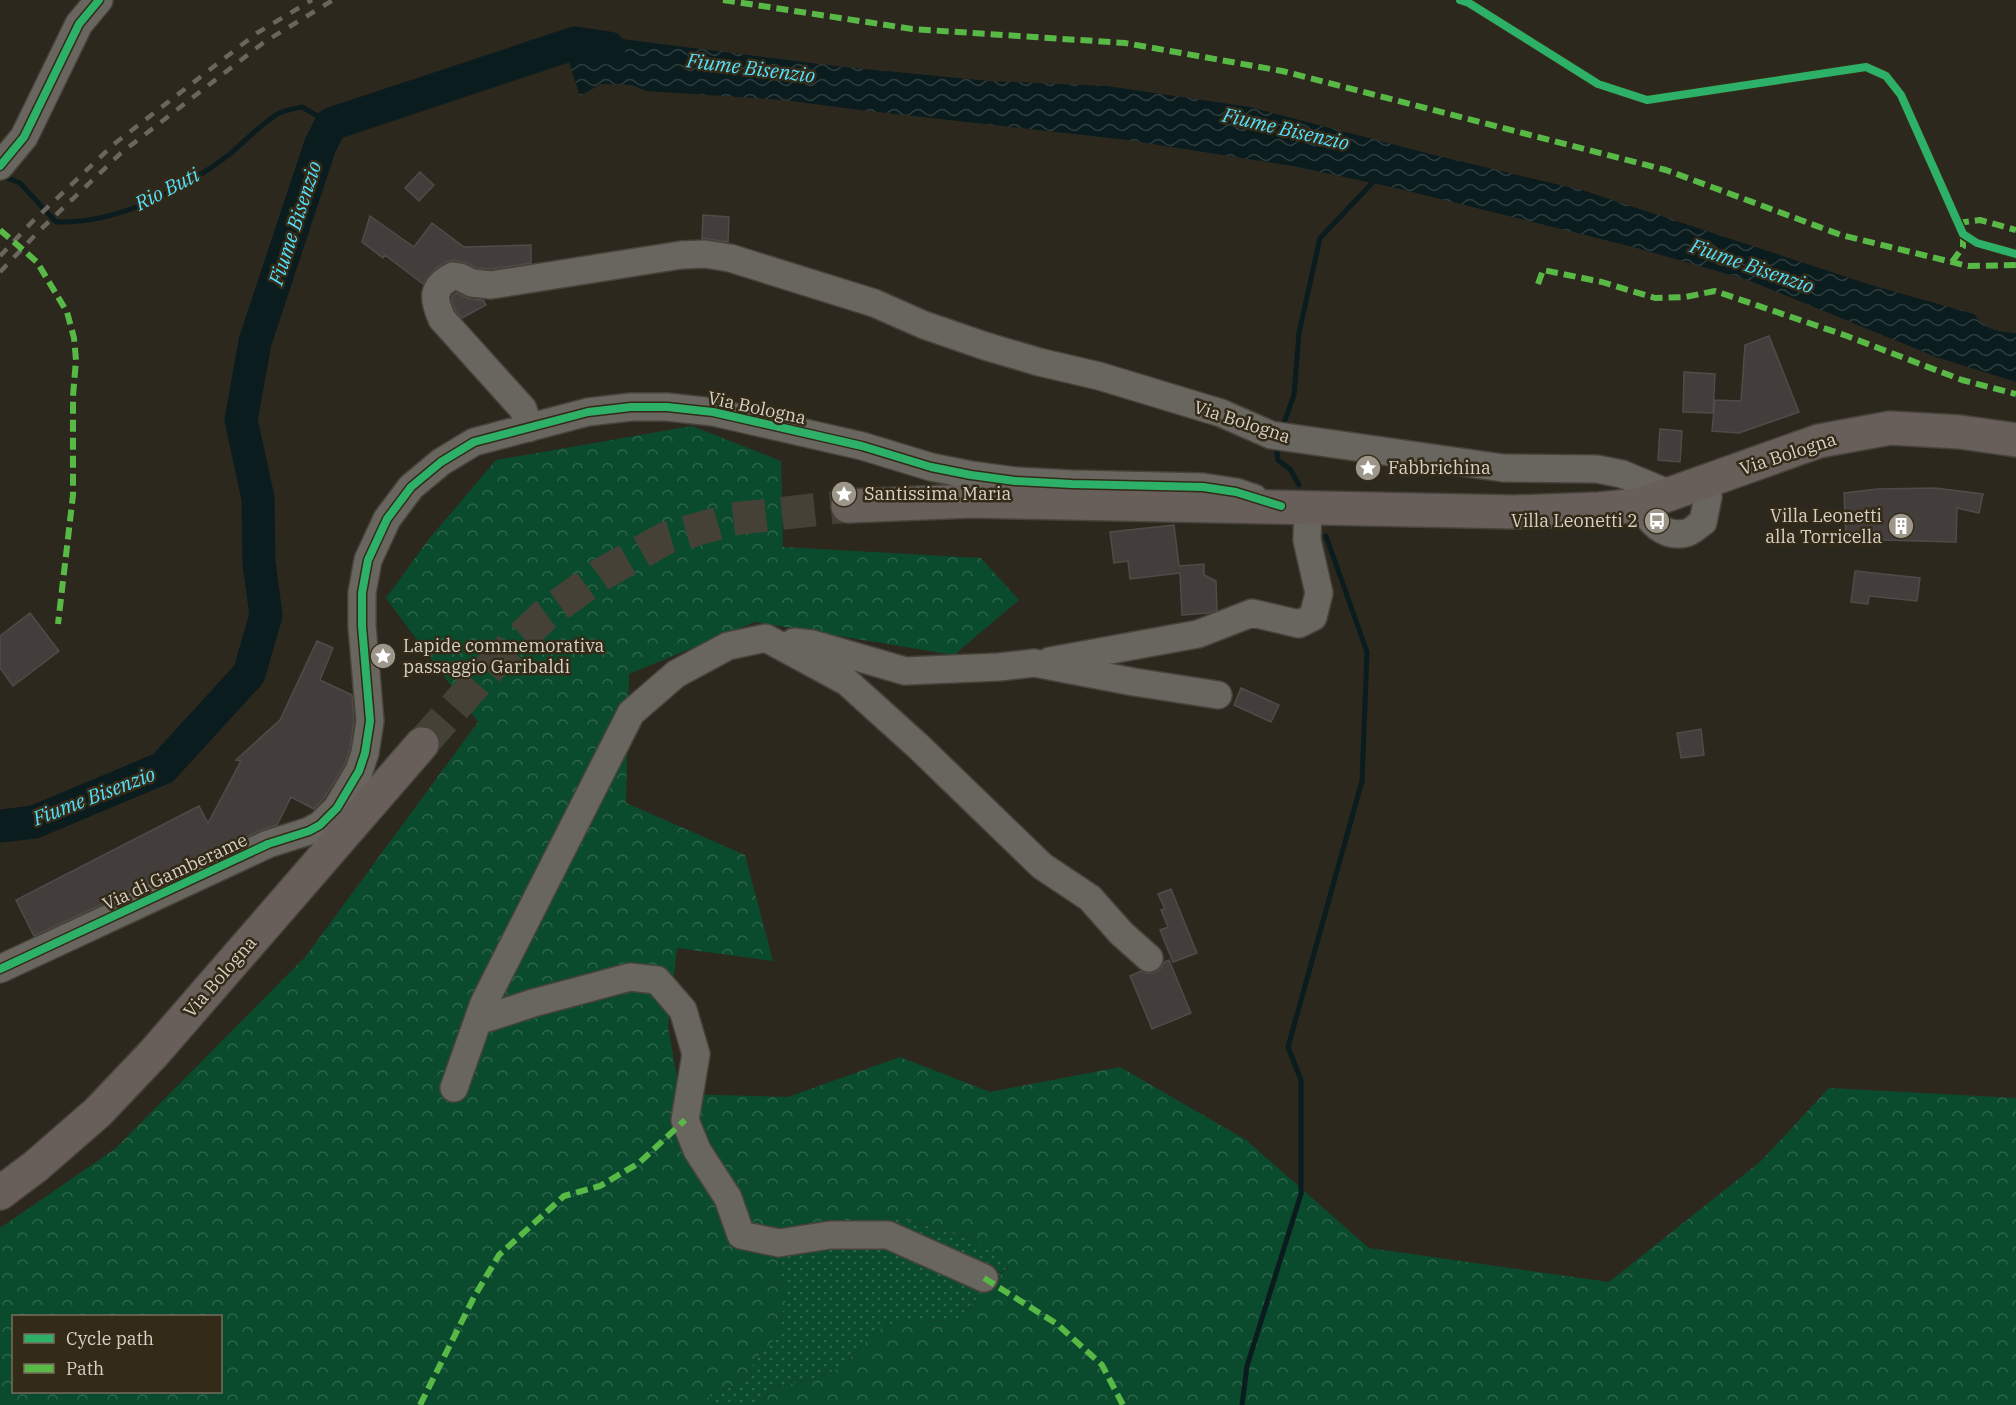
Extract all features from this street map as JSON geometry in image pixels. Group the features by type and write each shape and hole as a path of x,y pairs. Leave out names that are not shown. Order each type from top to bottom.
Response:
{"main road":[{"name":"Via Bologna","path":"848,506 972,501 1515,512 1599,509 1638,505 1819,441 1890,428 1960,432 2016,440"},
{"name":"Via Bologna","path":"0,1193 36,1166 99,1112 146,1062 422,744"}],"street":[{"path":"3,164 24,137 79,24 99,0"},
{"name":"Via Bologna","path":"529,428 523,409 448,328 436,305 435,295 440,284 453,276 472,283 492,285 657,258 705,254 730,258 810,281 874,303 924,325 975,343 1039,362 1099,376 1221,413 1271,435 1503,468 1597,469 1622,474 1670,494"},
{"name":"Via Bologna","path":"350,788 365,753 370,721 362,626 362,593 368,560 387,519 411,488 441,462 474,442 588,412 631,407 668,407 713,412 862,446 931,467 971,476 1072,484 1203,487 1236,492 1294,506"},
{"path":"1638,505 1652,524 1669,532 1687,533 1703,522 1708,497 1707,481"},
{"path":"454,1088 484,1004 631,713 676,674 728,646 766,638 812,644 905,671 1035,663 1198,634 1252,613 1299,624 1313,617 1319,593 1307,540 1294,506"},
{"path":"766,638 847,682 919,747 1041,866 1090,898 1120,933 1149,958"},
{"path":"1035,663 1218,695"},
{"name":"Via di Gamberame","path":"0,969 268,844 315,828 330,817 350,788"},
{"path":"478,1021 533,1003 630,977 657,980 683,1010 696,1054 685,1120 697,1150 728,1198 741,1235 778,1243 830,1235 888,1235 984,1278"}],"green space":[{"path":"692,426 781,461 783,547 981,558 1019,600 954,655 755,622 629,674 626,803 745,855 773,961 677,948 668,1027 680,1094 788,1097 900,1057 990,1092 1120,1067 1246,1140 1369,1248 1609,1282 1761,1161 1829,1088 2016,1098 2016,1405 756,1405 772,1388 812,1379 841,1368 875,1332 902,1318 930,1321 956,1320 1010,1265 969,1238 896,1217 874,1216 792,1229 779,1266 786,1298 778,1336 759,1355 745,1378 729,1388 707,1396 714,1405 0,1405 0,1228 115,1149 306,956 478,722 386,598 429,539 496,460"},
{"path":"874,1216 895,1217 969,1238 1010,1264 956,1320 930,1321 875,1332 841,1368 812,1379 772,1388 756,1405 714,1405 706,1396 729,1388 745,1378 759,1355 778,1335 786,1298 779,1266 792,1229"}],"water":[{"path":"559,31 844,67 990,81 1107,86 1250,107 1430,154 1585,191 1871,285 1974,314 1992,329 2016,333 2016,382 1936,357 1748,280 1637,248 1400,189 1293,166 1127,140 783,100 646,91 632,85 601,84 580,96"}],"building":[{"path":"420,172 434,185 419,201 405,188"},
{"path":"703,215 729,217 728,242 702,238"},
{"path":"370,216 414,247 432,223 464,247 531,245 531,263 491,269 476,268 454,260 445,262 436,268 423,284 385,255 383,258 362,242"},
{"path":"456,293 470,299 483,300 486,305 462,318 455,310 452,301 452,296"},
{"path":"1769,336 1799,412 1739,433 1712,431 1715,400 1741,401 1745,345"},
{"path":"1684,372 1715,374 1713,413 1683,412"},
{"path":"1660,429 1682,431 1680,462 1658,460"},
{"name":"Villa Leonetti alla Torricella","path":"1935,488 1983,494 1979,513 1957,508 1956,542 1846,539 1844,493 1878,489"},
{"path":"1174,525 1179,566 1204,564 1204,575 1216,581 1217,610 1182,615 1180,573 1130,579 1128,561 1114,563 1110,532"},
{"path":"1855,571 1920,578 1917,601 1869,596 1868,604 1851,602"},
{"path":"30,613 59,651 13,686 0,668 0,636"},
{"path":"317,641 333,648 320,680 352,695 354,720 350,749 345,764 324,798 314,809 291,797 277,825 261,830 34,936 16,900 199,806 208,823 241,761 236,760 280,720"},
{"path":"1241,688 1279,705 1271,722 1234,705"},
{"path":"1701,729 1704,755 1681,758 1677,733"},
{"path":"1171,889 1197,953 1173,962 1160,930 1168,927 1161,910 1165,909 1158,894"},
{"path":"1169,960 1191,1013 1152,1029 1130,976 1141,971 1154,973"}],"waterway":[{"name":"Fiume Bisenzio","path":"0,826 34,822 163,768 249,674 266,615 259,563 258,498 241,420 255,342 320,146 331,124 575,43 609,48"},
{"name":"Rio Buti","path":"2,176 20,183 56,222 79,221 125,211 170,192 212,167 282,112 302,107 331,124"},
{"path":"1282,428 1294,395 1299,333 1320,238 1376,179"},
{"path":"1276,446 1278,460 1290,469 1299,485"},
{"path":"1242,1405 1247,1366 1301,1194 1301,1080 1288,1047 1362,781 1367,652 1326,536"}],"tunnel":[{"path":"422,744 493,664 545,615 600,575 666,538 733,519 848,506"}],"railway":[{"path":"0,256 31,223 114,144 257,33 312,0"},
{"path":"0,272 39,231 121,153 263,43 333,0"}],"marked path":[{"path":"723,0 912,29 1125,43 1282,71 1666,170 1841,235 1968,266 2016,265"},
{"path":"1957,223 1980,220 2016,230"},
{"path":"0,230 37,262 67,312 74,338 76,360 73,396 73,495 58,624"},
{"path":"1952,262 1963,247 1963,234"},
{"path":"1538,284 1543,270 1602,282 1655,298 1685,297 1715,291 1847,336 1962,380 2016,394"},
{"path":"420,1405 474,1297 499,1255 564,1196 600,1186 639,1163 685,1120"},
{"path":"984,1278 1057,1324 1102,1365 1123,1405"}],"cycle path":[{"path":"0,166 24,137 79,24 99,0"},
{"path":"1460,0 1469,3 1598,84 1647,100 1866,67 1886,76 1901,95 1963,234 1977,243 2016,254"},
{"path":"0,969 268,844 309,831 320,825 337,808 359,771 365,753 370,721 362,626 362,593 368,560 387,519 411,487 441,462 474,442 588,412 631,407 667,407 713,412 862,446 931,467 971,475 1015,481 1072,484 1203,487 1236,492 1281,506"}],"place":[{"name":"Fabbrichina","path":"1368,468"},
{"name":"Santissima Maria","path":"844,494"},
{"name":"Villa Leonetti 2","path":"1657,521"},
{"name":"Villa Leonetti alla Torricella","path":"1901,526"},
{"name":"Lapide commemorativa passaggio Garibaldi","path":"383,656"}]}
